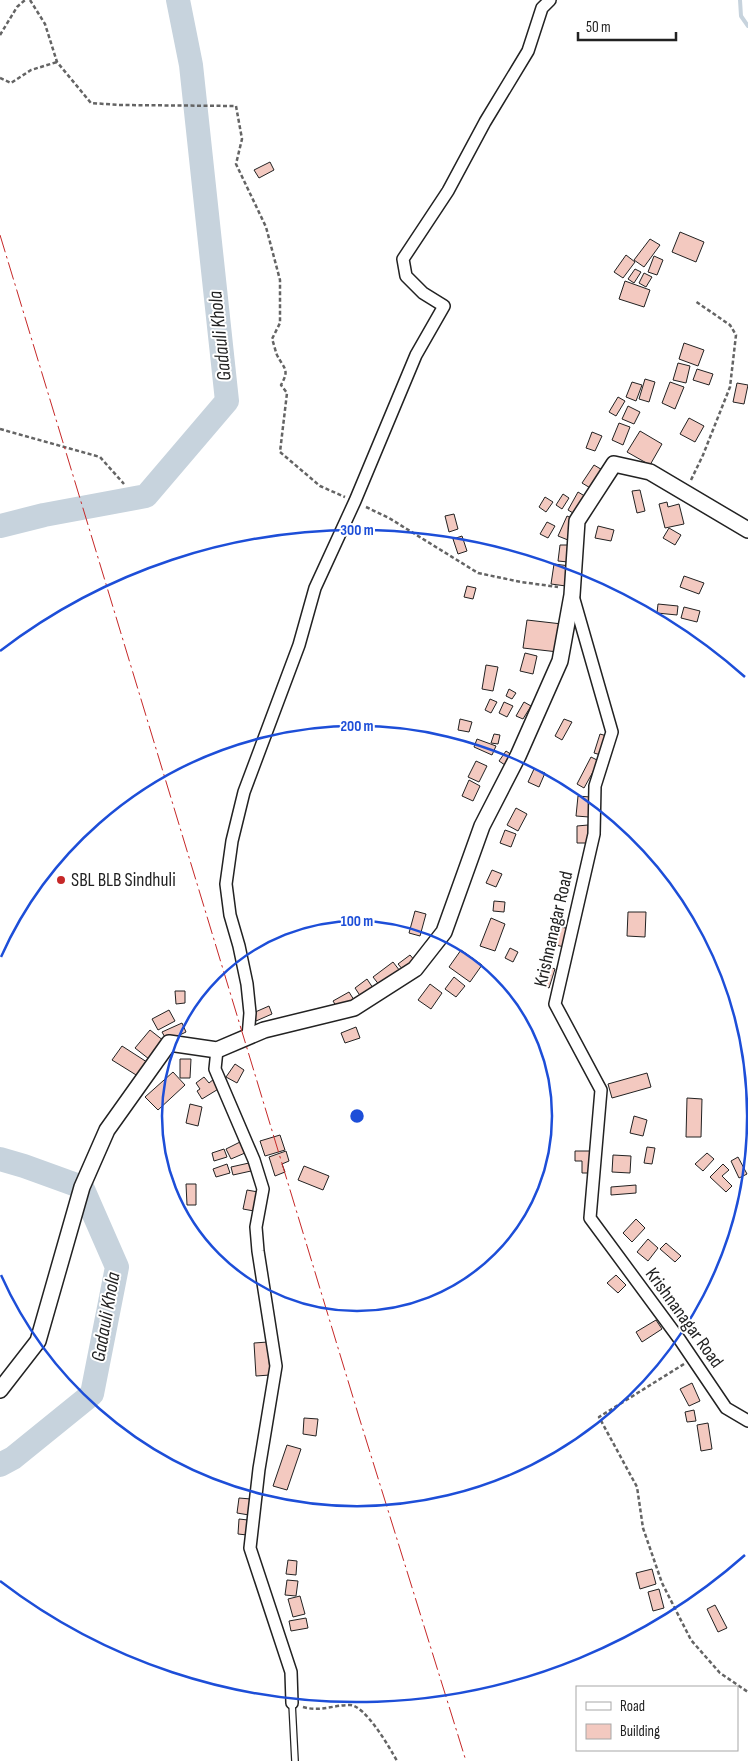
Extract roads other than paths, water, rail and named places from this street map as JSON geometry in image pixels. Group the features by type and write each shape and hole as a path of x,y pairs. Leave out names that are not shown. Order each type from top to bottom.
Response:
{"street":[{"path":"248,1037 250,1013 246,984 239,946 230,915 226,884 232,841 244,792 299,645 315,588 355,501 416,355 444,306 423,293 406,276 403,259 448,191 485,122 528,51 542,8 550,0"},
{"path":"0,1390 38,1341 82,1187 107,1130 169,1043 217,1050 264,1030 354,1008 415,968 444,932 482,826 518,756 560,661 573,592 577,521 614,464 650,472 748,530"},
{"name":"Krishnanagar Road","path":"573,592 612,732 595,786 594,834 555,1004 601,1090 590,1218 726,1408 748,1421"},
{"path":"217,1050 215,1069 254,1160 263,1189 256,1227 276,1366 259,1469 250,1548 290,1672 292,1703"}],"lane":[{"path":"292,1703 295,1761"}],"waterway":[{"name":"Gadauli Khola","path":"0,526 44,515 146,496 227,401 191,65 178,0"},
{"path":"740,0 741,16 748,26"},
{"name":"Gadauli Khola","path":"0,1159 82,1187 117,1267 92,1394 13,1458 0,1465"}],"place":[{"name":"SBL BLB Sindhuli","path":"61,880"}]}
